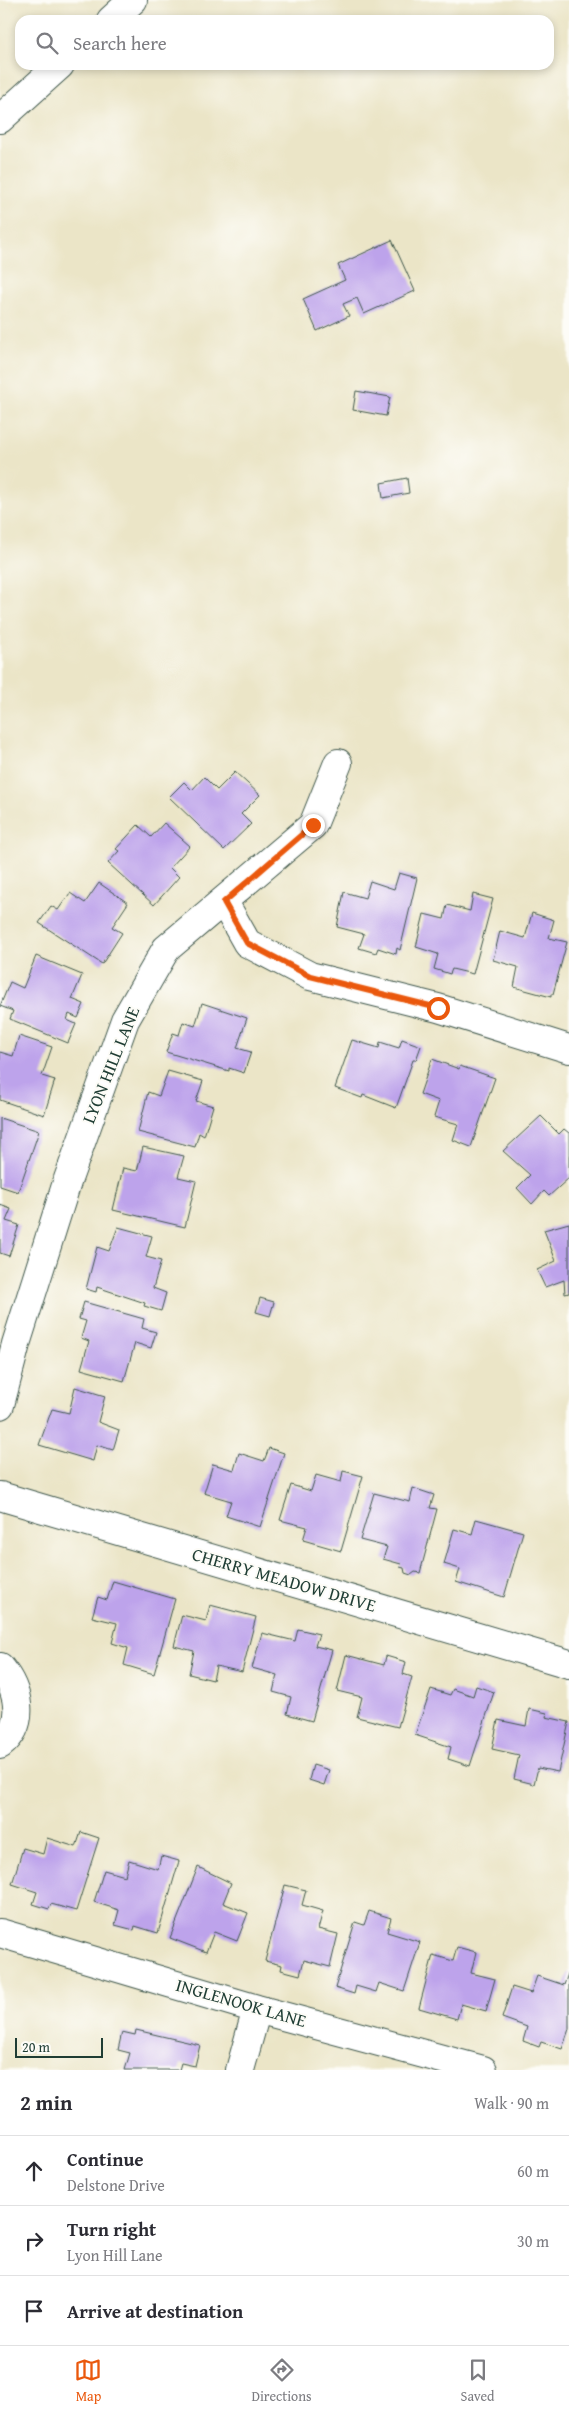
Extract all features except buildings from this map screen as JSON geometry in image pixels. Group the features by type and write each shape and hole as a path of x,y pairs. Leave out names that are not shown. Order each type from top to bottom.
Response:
{"street":[{"path":"117,15 134,0"},
{"path":"0,119 54,70"},
{"name":"LYON HILL LANE","path":"0,1405 16,1344 68,1179 126,1020 166,949 313,825 338,763"},
{"path":"224,902 247,943 310,976 438,1008 569,1049"},
{"name":"CHERRY MEADOW DRIVE","path":"0,1496 569,1664"},
{"path":"0,1668 11,1680 17,1696 18,1713 13,1729 0,1745"},
{"name":"INGLENOOK LANE","path":"0,1933 257,2009 483,2070"},
{"path":"240,2070 257,2009"}],"route":[{"path":"313,825 224,902 247,943 310,976 438,1008"}]}
